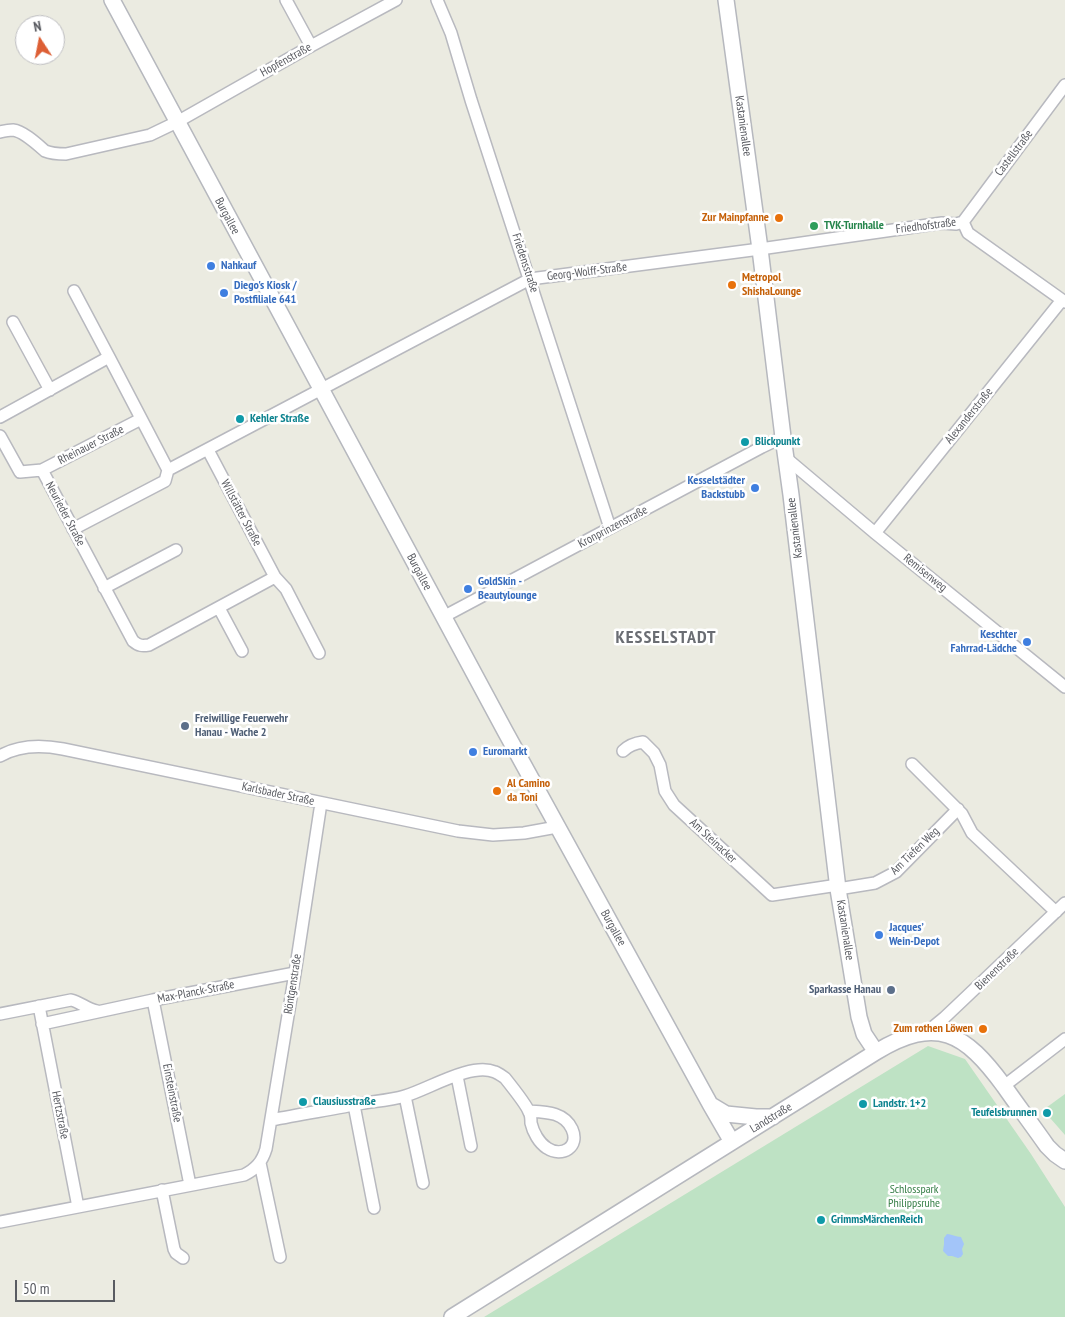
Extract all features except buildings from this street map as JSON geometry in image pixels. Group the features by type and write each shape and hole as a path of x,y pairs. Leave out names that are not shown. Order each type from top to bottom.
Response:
{"street":[{"name":"Burgallee","path":"112,0 557,827 732,1142"},
{"path":"286,0 311,46"},
{"name":"Hopfenstraße","path":"0,132 16,130 45,151 60,154 150,135 177,122 396,0"},
{"name":"Friedensstraße","path":"437,0 451,33 610,528"},
{"name":"Kastanienallee","path":"726,0 760,249 838,887 859,1017 864,1034 876,1052"},
{"name":"Castellstraße","path":"963,222 1065,85"},
{"name":"Friedhofstraße","path":"760,249 942,223 956,224 963,222 968,233 1063,301"},
{"name":"Georg-Wolff-Straße","path":"321,390 530,279 760,249"},
{"path":"73,529 165,481 168,470 74,291"},
{"name":"Alexanderstraße","path":"875,533 1063,301"},
{"path":"13,322 50,390"},
{"path":"0,417 109,358"},
{"path":"168,470 321,390"},
{"name":"Rheinauer Straße","path":"42,470 141,419"},
{"name":"Neurieder Straße","path":"0,436 20,472 42,470 133,641 138,645 149,645 219,608"},
{"name":"Kronprinzenstraße","path":"443,617 783,437"},
{"name":"Willstätter Straße","path":"208,450 275,577 286,589 319,652"},
{"name":"Remisenweg","path":"786,458 875,533 1065,687"},
{"path":"104,588 176,550"},
{"path":"242,651 219,608 275,577"},
{"name":"Am Steinacker","path":"623,751 627,746 643,742 654,753 660,765 666,791 674,805 772,895 838,887"},
{"name":"Karlsbader Straße","path":"2,751 30,747 63,749 482,835 524,833 557,827"},
{"path":"912,764 958,809 972,833 1056,912"},
{"name":"Röntgenstraße","path":"260,1163 266,1149 271,1120 321,803"},
{"name":"Am Tiefen Weg","path":"838,887 875,883 896,872 958,809"},
{"name":"Bienenstraße","path":"926,1032 944,1018 1065,903"},
{"name":"Max-Planck-Straße","path":"42,1024 96,1011 295,973"},
{"path":"0,1014 71,1000 96,1011"},
{"name":"Einsteinstraße","path":"154,1000 190,1186"},
{"path":"39,1006 42,1024"},
{"name":"Hertzstraße","path":"42,1024 78,1207"},
{"name":"Landstraße","path":"452,1317 897,1039 908,1035 934,1032 948,1035 965,1043 975,1051 1004,1086 1047,1146 1065,1161"},
{"path":"1004,1086 1065,1039"},
{"path":"271,1120 405,1096 471,1071 479,1070 496,1072 504,1077 529,1111"},
{"path":"457,1076 471,1146"},
{"path":"405,1096 423,1183"},
{"path":"710,1104 726,1114 756,1117 773,1116"},
{"path":"354,1105 374,1208"},
{"path":"0,1222 244,1175 252,1171 260,1163"},
{"path":"260,1163 280,1257"},
{"path":"162,1190 174,1248 176,1253 183,1258"}],"green space":[{"name":"Schlosspark Philippsruhe","path":"928,1046 965,1059 1031,1154 1065,1207 1065,1317 484,1317"},
{"path":"1065,1094 1065,1135 1043,1110"}],"water":[{"path":"947,1234 961,1237 964,1244 961,1257 948,1256 943,1251 944,1238"}],"place":[{"name":"Zur Mainpfanne","path":"779,218"},
{"name":"TVK-Turnhalle","path":"814,226"},
{"name":"Nahkauf","path":"211,266"},
{"name":"Metropol ShishaLounge","path":"732,285"},
{"name":"Diego's Kiosk / Postfiliale 641","path":"224,293"},
{"name":"Kehler Straße","path":"240,419"},
{"name":"Blickpunkt","path":"745,442"},
{"name":"Kesselstädter Backstubb","path":"755,488"},
{"name":"GoldSkin - Beautylounge","path":"468,589"},
{"name":"Keschter Fahrrad-Lädche","path":"1027,642"},
{"name":"Freiwillige Feuerwehr Hanau - Wache 2","path":"185,726"},
{"name":"Euromarkt","path":"473,752"},
{"name":"Al Camino da Toni","path":"497,791"},
{"name":"Jacques’ Wein-Depot","path":"879,935"},
{"name":"Sparkasse Hanau","path":"891,990"},
{"name":"Zum rothen Löwen","path":"983,1029"},
{"name":"Clausiusstraße","path":"303,1102"},
{"name":"Landstr. 1+2","path":"863,1104"},
{"name":"Teufelsbrunnen","path":"1047,1113"},
{"name":"GrimmsMärchenReich","path":"821,1220"}],"district":[{"name":"KESSELSTADT","path":"666,638"}]}
